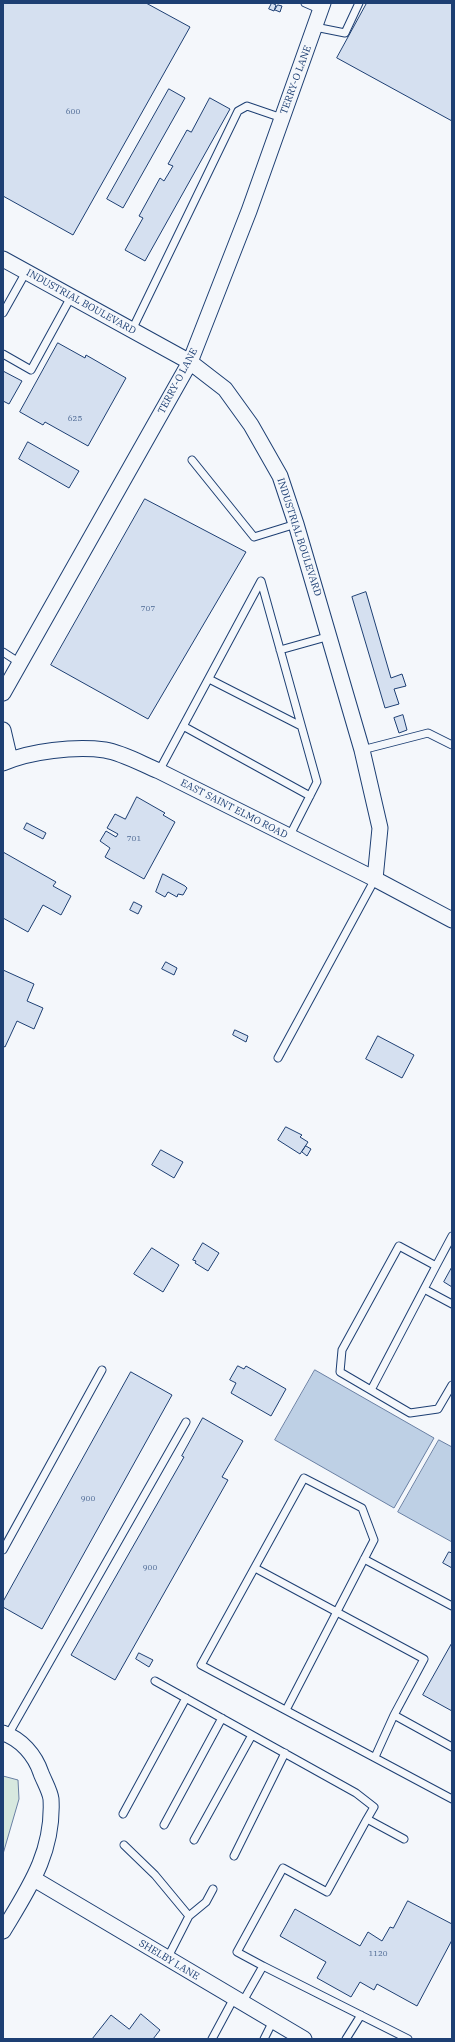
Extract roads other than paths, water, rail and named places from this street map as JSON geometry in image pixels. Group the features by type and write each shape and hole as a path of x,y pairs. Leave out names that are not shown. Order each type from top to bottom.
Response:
{"street":[{"name":"TERRY-O LANE","path":"3,693 190,362 249,211 322,7"},
{"name":"INDUSTRIAL BOULEVARD","path":"3,259 190,362 225,389 251,425 280,476 330,636 362,750 380,828 375,879"},
{"path":"3,730 6,762"},
{"name":"EAST SAINT ELMO ROAD","path":"6,762 64,750 106,750 159,771 375,879 452,920"},
{"path":"3,1931 34,1879 48,1843 51,1798 37,1761 15,1737 5,1734"},
{"name":"SHELBY LANE","path":"34,1879 304,2039"}],"lane":[{"path":"305,3 322,7"},
{"path":"314,27 345,33 359,3"},
{"path":"132,330 238,111 247,106 282,118"},
{"path":"3,313 26,272"},
{"path":"3,354 31,370 71,297"},
{"path":"192,460 254,536 296,524"},
{"path":"159,771 261,581 317,782 289,837"},
{"path":"280,650 330,636"},
{"path":"3,652 20,663"},
{"path":"209,679 301,726"},
{"path":"183,726 310,796"},
{"path":"362,750 428,732 452,745"},
{"path":"278,1058 375,879"},
{"path":"371,1390 452,1236"},
{"path":"436,1266 399,1246 342,1350 340,1372 410,1413 438,1409 452,1384"},
{"path":"424,1288 452,1304"},
{"path":"3,1550 102,1370"},
{"path":"5,1734 186,1422"},
{"path":"286,1710 374,1540 362,1508 304,1478 201,1665 452,1799"},
{"path":"364,1559 452,1606"},
{"path":"255,1568 424,1659 394,1715 375,1758"},
{"path":"155,1681 356,1793 374,1807 326,1892 283,1868 237,1952 408,2039"},
{"path":"123,1814 186,1698"},
{"path":"394,1715 452,1747"},
{"path":"164,1825 222,1718"},
{"path":"194,1840 252,1735"},
{"path":"234,1856 285,1753"},
{"path":"367,1819 404,1839"},
{"path":"124,1845 155,1875 189,1916"},
{"path":"167,1959 189,1916 206,1902 213,1888"},
{"path":"212,2039 263,1966"},
{"path":"346,2039 361,2015"},
{"path":"264,2039 273,2021"}],"water":[{"path":"315,1370 434,1438 394,1508 275,1440"},
{"path":"439,1440 452,1447 452,1542 398,1512"}]}
